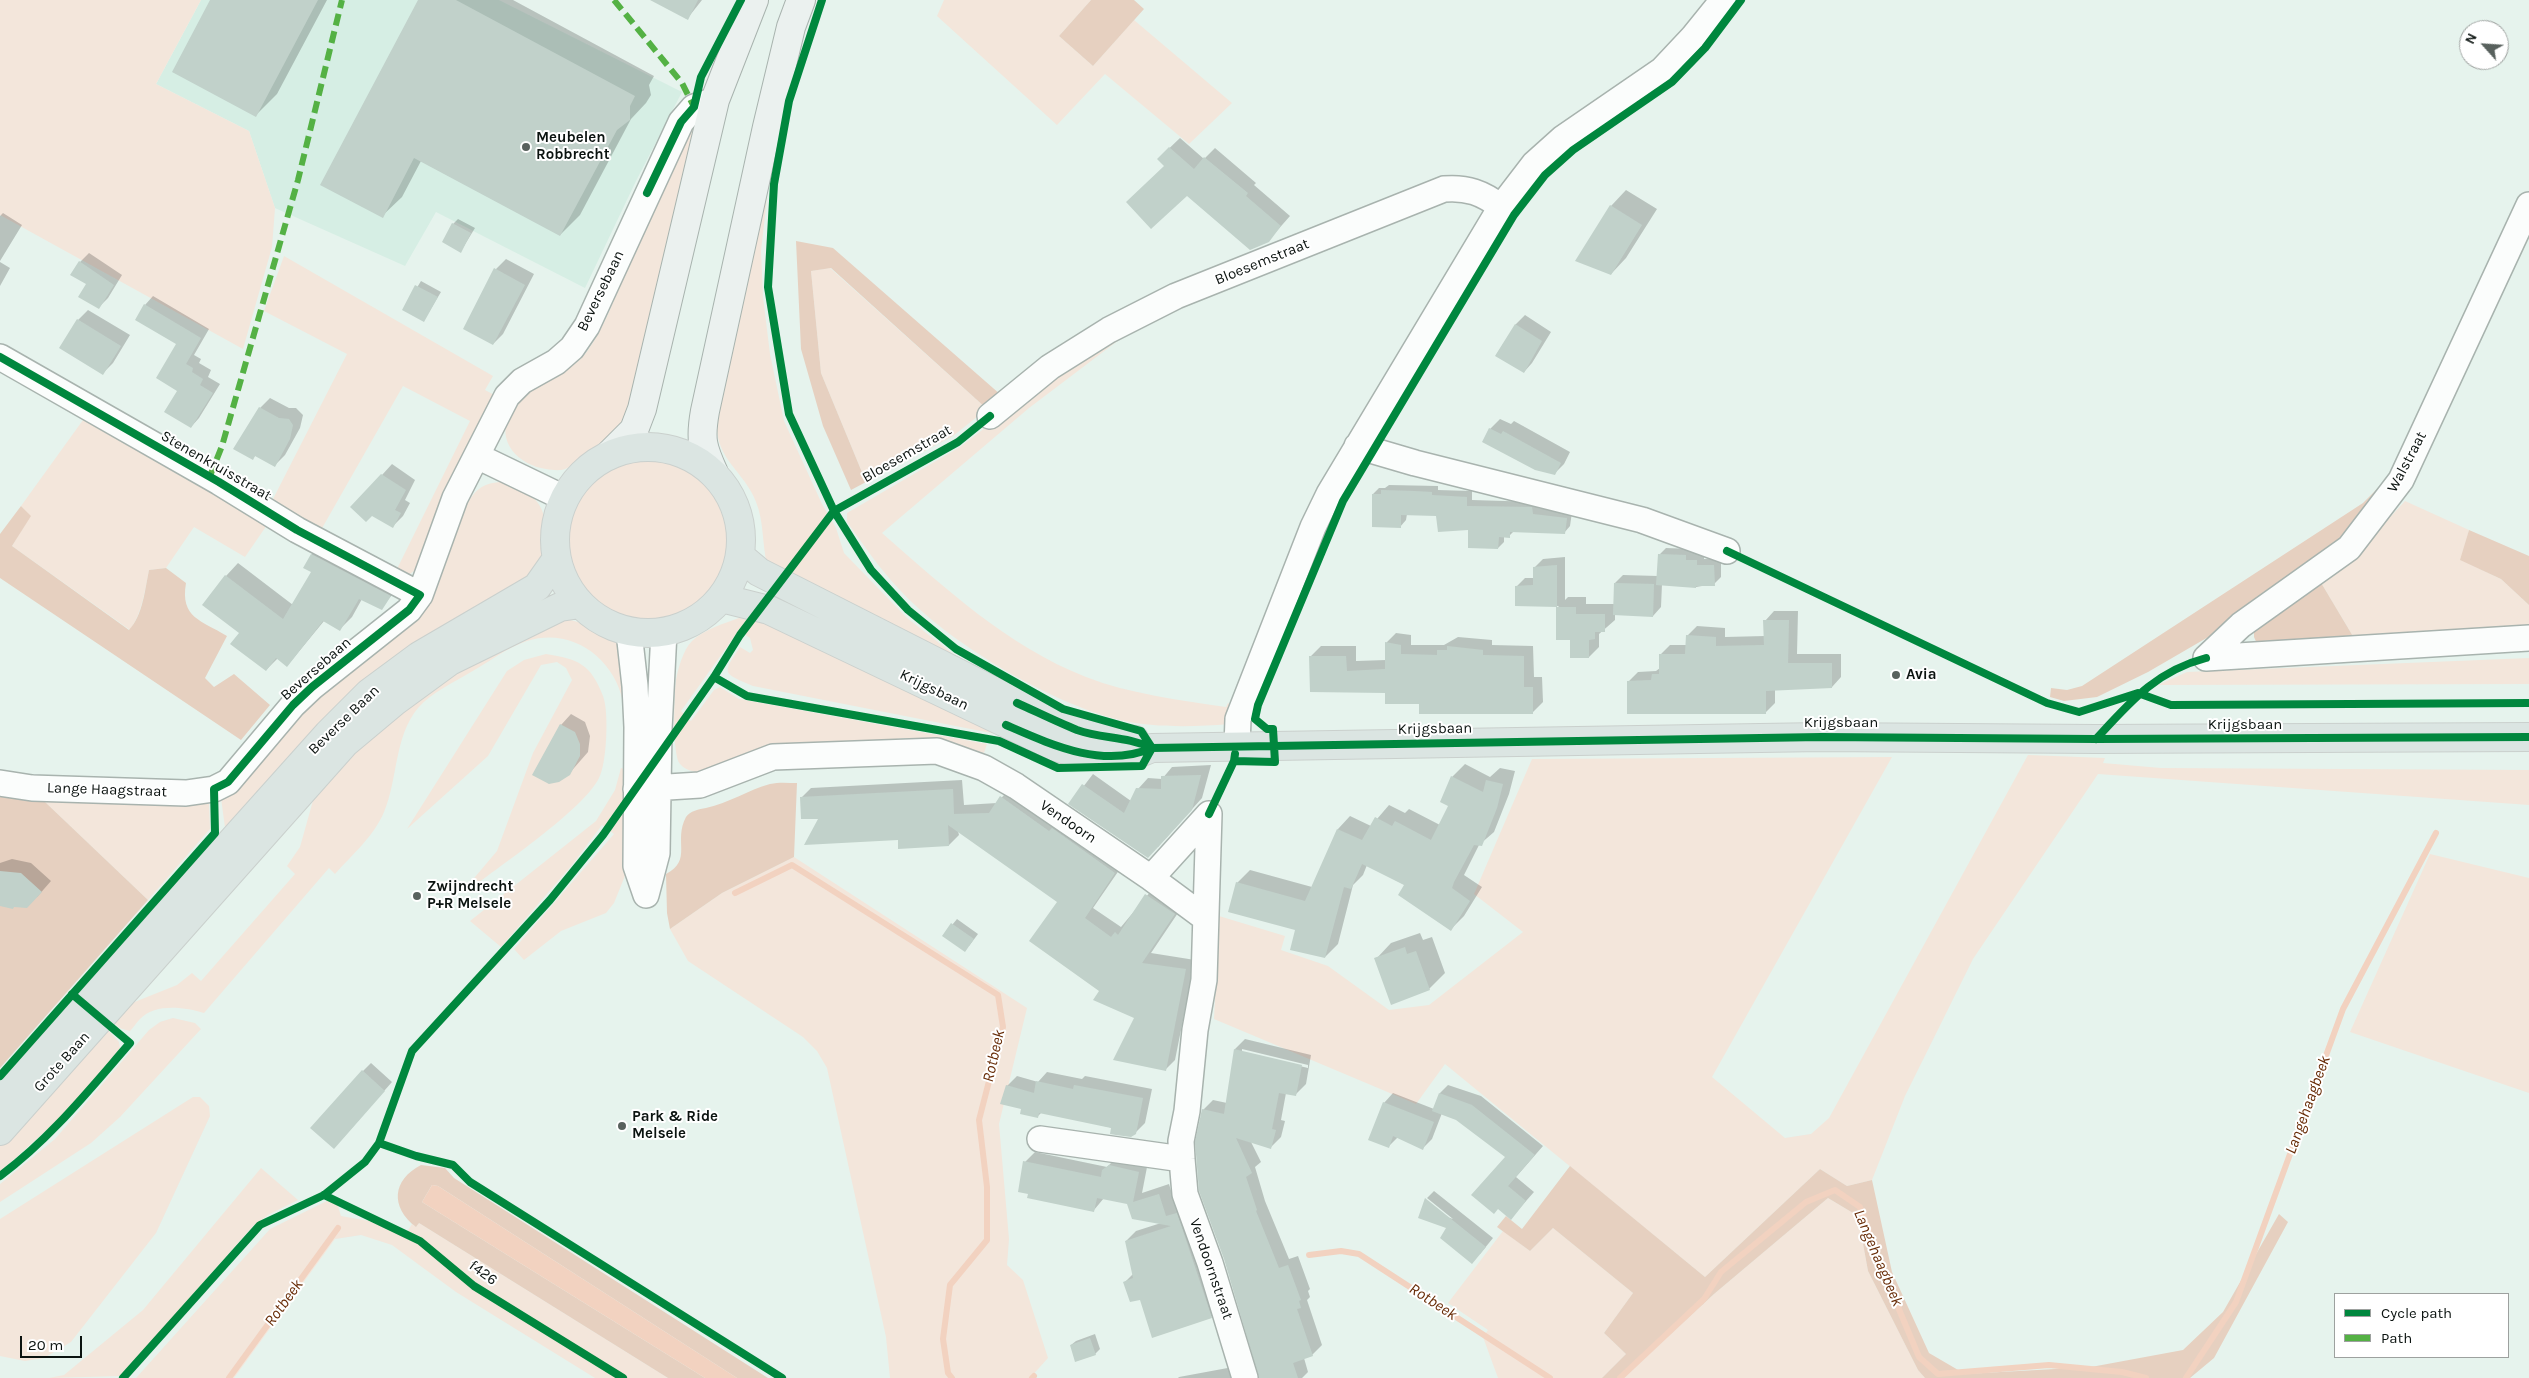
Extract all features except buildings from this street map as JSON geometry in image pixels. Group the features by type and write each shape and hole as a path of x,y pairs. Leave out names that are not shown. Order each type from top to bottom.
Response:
{"main road":[{"path":"754,0 715,100 642,409 634,430 609,455 583,473 564,498 555,529 556,560 565,584 580,604 602,622 629,632 664,632 686,625 705,614 721,598 733,578 740,556 740,526 731,497 714,473 702,447 702,429 767,128 791,27 801,0"},
{"path":"609,455 636,447 664,448 691,457 714,473"},
{"name":"Krijgsbaan","path":"740,556 759,572 1017,703 1077,730 1100,736 1133,739 1152,748"},
{"name":"Beverse Baan","path":"173,921 328,734 369,693 420,656 526,596 541,583 556,560"},
{"name":"Krijgsbaan","path":"721,598 769,610 1056,747 1080,754 1135,755 1152,748 1821,736 2096,739 2529,737"},
{"name":"Beverse Baan","path":"173,921 345,743 394,702 450,661 560,607 580,604"},
{"name":"Grote Baan","path":"0,1100 173,921"},
{"name":"Grote Baan","path":"0,1131 173,921"}],"street":[{"path":"1237,746 1238,718 1310,536 1329,494 1501,206 1534,164 1563,138 1662,70 1693,37 1723,0"},
{"name":"Beversebaan","path":"214,789 228,782 293,705 312,687 409,610 420,595 455,498 507,396 522,381 556,362 572,348 587,326 681,122 694,107 715,100"},
{"name":"Bloesemstraat","path":"990,416 1050,368 1109,330 1176,296 1444,189 1461,187 1485,195 1501,206"},
{"name":"Walstraat","path":"2529,205 2401,480 2376,516 2349,548 2241,625 2206,658 2529,638"},
{"name":"Stenenkruisstraat","path":"0,357 219,482 297,530 420,595"},
{"path":"1357,446 1415,463 1642,520 1727,551"},
{"path":"476,456 564,498"},
{"path":"629,632 647,789"},
{"path":"647,789 664,632"},
{"name":"Vendoorn","path":"647,789 700,785 773,757 937,751 984,768 1016,786 1151,878 1204,918"},
{"name":"Lange Haagstraat","path":"0,783 32,788 186,793 214,789"},
{"path":"1151,878 1209,814 1204,918"},
{"name":"Vendoornstraat","path":"1204,918 1204,980 1195,1030 1187,1111 1181,1141 1185,1194 1210,1263 1245,1378"},
{"path":"1040,1139 1182,1159"}],"shaded area":[{"path":"0,0 201,0 156,84 249,131 275,208 272,247 243,349 0,215"},
{"path":"201,0 499,0 682,92 636,181 585,288 436,212 405,266 275,208 249,131 156,84"},
{"path":"944,0 1091,0 1059,36 1093,66 1134,20 1232,103 1189,144 1105,74 1057,125 937,16"},
{"path":"1091,0 1134,0 1144,9 1093,66 1059,36"},
{"path":"695,123 701,123 629,422 590,454 565,469 546,469 527,463 512,450 508,442 506,424 510,413 517,402 527,394 580,360 594,341 685,141"},
{"path":"763,197 767,198 761,251 763,297 770,354 784,421 822,504 836,528 844,553 907,618 952,653 988,675 767,564 759,509 751,491 721,446 717,423"},
{"path":"796,241 833,248 1001,395 987,409 831,268 811,271 821,373 866,482 851,490 823,426 801,349"},
{"path":"284,256 493,376 485,390 498,397 418,568 410,574 396,571 470,421 403,386 321,530 272,501 347,354 264,311"},
{"path":"830,268 987,409 953,436 866,482 821,373 811,271"},
{"path":"1132,330 1029,408 882,533 978,614 1003,632 1057,664 1103,683 1155,696 1226,707 1228,703 1234,707 1229,724 1174,726 1133,723 1092,711 1031,685 971,649 943,629 919,608 884,572 847,522 847,513 960,447 1070,363"},
{"path":"83,420 267,525 245,557 194,527 166,568 149,570 140,609 130,630 12,546 30,516 21,506"},
{"path":"648,460 664,462 685,470 704,484 714,496 724,517 728,540 726,556 718,577 704,596 692,606 671,616 648,620 632,618 611,610 592,596 582,584 572,563 568,540 570,524 578,503 592,484 604,474 625,464"},
{"path":"504,482 529,494 537,501 542,510 545,519 546,540 539,570 226,835 221,798 304,709 358,664 401,634 419,617 434,594 457,527 471,498 485,485"},
{"path":"2384,482 2384,494 2350,534 2210,636 2148,672 2097,697 2064,701 2050,697 2051,688 2067,690 2082,686 2363,503"},
{"path":"2405,501 2469,530 2461,560 2501,579 2529,605 2529,626 2354,638 2320,581 2358,552"},
{"path":"21,506 31,516 12,546 129,630 134,624 140,609 149,570 166,568 186,583 185,595 189,611 194,617 227,636 205,678 214,687 234,674 270,705 241,740 0,578 0,534"},
{"path":"2469,530 2529,556 2529,605 2501,579 2460,560"},
{"path":"2320,581 2354,638 2258,646 2254,637 2254,629"},
{"path":"556,618 585,624 605,633 614,640 624,655 629,701 623,702 611,672 601,660 575,643 560,638 527,641 506,651 443,688 424,702 410,719 400,745 392,786 384,812 375,829 335,874 329,868 204,1013 188,1009 162,1008 146,1014 130,1031 116,1025 113,1020 127,1005 177,985 192,973 201,981 295,874 287,866 300,847 314,797 335,767 423,690"},
{"path":"739,618 775,626 999,729 996,734 753,686 728,672 730,663 740,647 750,653 753,650 750,638 739,630 681,711 691,721 714,690 720,687 739,699 987,744 984,753 936,740 908,738 862,742 708,774 689,770 680,764 676,749 674,724 675,698 676,680 680,665 686,649 702,633"},
{"path":"546,654 567,658 582,665 594,677 598,685 605,703 606,713 602,771 590,791 560,821 470,889 464,890 497,851 533,753 572,680 566,668 557,662 541,665 488,756 407,829 507,671 524,660"},
{"path":"2529,658 2529,684 2158,685 2187,672"},
{"path":"2028,755 2105,758 2103,763 2161,768 2529,770 2529,805 2098,774 1973,959 1905,1096 1872,1180 1847,1186 1820,1169 1705,1277 1445,1064 1416,1104 1214,1019 1219,916 1285,936 1281,950 1328,966 1389,1010 1429,1005 1523,932 1474,894 1532,759 1892,757 1712,1077 1785,1138 1811,1134 1829,1118"},
{"path":"621,768 629,771 631,861 614,903 606,913 561,931 524,960 514,949 614,834 602,825 572,865 501,947 470,921 596,821 615,790"},
{"path":"797,783 794,857 722,893 670,929 667,913 666,874 679,863 681,856 681,834 686,817 695,811 723,803 770,784"},
{"path":"0,793 44,801 148,900 0,1068"},
{"path":"44,801 209,804 210,829 148,900"},
{"path":"2430,854 2529,878 2529,1093 2350,1032"},
{"path":"794,857 1027,1008 999,1124 1009,1239 1007,1265 1023,1280 1048,1358 1030,1378 890,1378 886,1337 827,1068 817,1051 803,1037 688,961 670,929 722,893"},
{"path":"173,1018 195,1023 201,1029 120,1117 91,1143 0,1202 0,1184 55,1139 149,1030 160,1022"},
{"path":"106,1028 119,1042 120,1049 62,1116 0,1172 0,1145"},
{"path":"193,1097 200,1097 209,1106 210,1116 156,1233 71,1342 44,1358 25,1361 0,1356 0,1219"},
{"path":"421,1165 445,1168 454,1178 768,1378 737,1378 438,1186 432,1185 422,1202 705,1378 668,1378 419,1223 416,1227 402,1211 398,1194 404,1178"},
{"path":"1570,1166 1705,1277 1820,1169 1847,1186 1872,1180 1892,1272 1929,1353 1965,1374 2091,1367 2183,1350 2223,1312 2279,1214 2288,1222 2214,1358 2190,1378 1925,1378 1918,1370 1868,1271 1858,1216 1828,1198 1714,1294 1623,1378 1602,1378 1626,1354 1604,1333 1633,1293 1553,1228 1530,1251 1497,1227 1506,1216 1522,1229"},
{"path":"261,1168 298,1200 268,1215 253,1226 121,1376 49,1378 64,1375 143,1310"},
{"path":"432,1185 438,1186 737,1378 705,1378 422,1202"},
{"path":"335,1197 341,1216 369,1221 405,1235 412,1224 416,1227 419,1223 668,1378 595,1378 456,1292 392,1245 361,1235 335,1239 234,1378 136,1378 270,1229"},
{"path":"1828,1198 1858,1216 1868,1271 1918,1370 1925,1378 1623,1378 1714,1294"},
{"path":"1553,1228 1633,1293 1604,1333 1626,1354 1602,1378 1498,1378 1483,1337 1488,1330 1448,1303 1503,1231 1530,1251"}],"waterway":[{"name":"Langehaagbeek","path":"2186,1378 2236,1302 2343,1009 2436,833"},
{"name":"Rotbeek","path":"735,893 792,865 998,995 1003,1027 979,1120 987,1187 987,1240 950,1285 943,1339 948,1373 952,1378"},
{"name":"Langehaagbeek","path":"1620,1378 1704,1299 1721,1272 1806,1202 1835,1190 1860,1207 1885,1276 1919,1357 1938,1374 2049,1365 2122,1372 2146,1378"},
{"name":"Rotbeek","path":"229,1378 338,1228"},
{"name":"Rotbeek","path":"1309,1255 1341,1251 1359,1254 1550,1378"}],"marked path":[{"path":"210,476 222,446 298,180 342,0"},
{"path":"614,0 682,83 693,105"}],"cycle path":[{"path":"647,193 681,122 694,107 701,77 741,0"},
{"path":"822,0 789,101 774,184 768,287 789,414 834,511 871,570 908,610 956,649 1063,709 1141,731 1152,748"},
{"path":"1234,761 1275,762 1273,729 1267,729 1255,719 1258,705 1343,501 1514,215 1545,175 1573,150 1672,82 1705,48 1741,0"},
{"path":"0,357 219,482 297,530 420,595 409,610 312,687 293,705 228,782 214,789 215,833 0,1076"},
{"path":"123,1378 260,1225 324,1195 365,1162 379,1143 412,1051 550,900 603,835 714,677 740,635 834,511 958,442 990,416"},
{"path":"1727,551 2047,703 2079,712 2138,693 2171,705 2529,703"},
{"path":"2096,739 2145,689 2172,671 2206,658"},
{"path":"714,677 747,696 999,741 1058,768 1142,766 1152,748"},
{"path":"1017,703 1077,730 1133,741 1152,748"},
{"path":"1006,725 1059,747 1096,755 1115,756 1134,754 1152,748 1821,737 2096,739 2529,737"},
{"path":"1209,814 1234,761 1235,754"},
{"path":"0,1176 52,1130 130,1043 72,994"},
{"path":"379,1143 416,1156 453,1165 470,1182 782,1378"},
{"name":"f426","path":"324,1195 420,1241 474,1286 623,1378"}],"place":[{"name":"Meubelen Robbrecht","path":"526,147"},
{"name":"Avia","path":"1896,675"},
{"name":"Zwijndrecht P+R Melsele","path":"417,896"},
{"name":"Park & Ride Melsele","path":"622,1126"}]}
